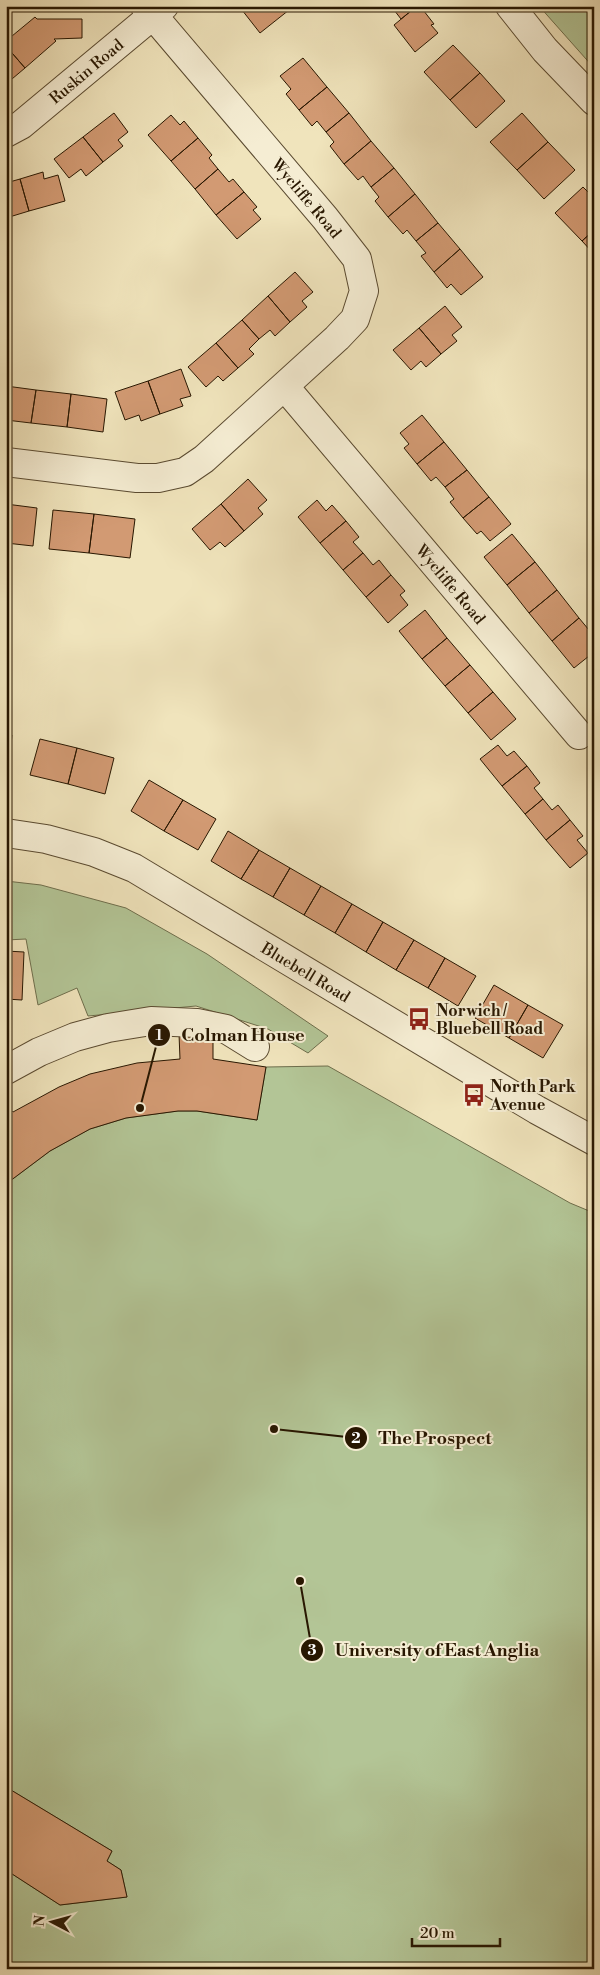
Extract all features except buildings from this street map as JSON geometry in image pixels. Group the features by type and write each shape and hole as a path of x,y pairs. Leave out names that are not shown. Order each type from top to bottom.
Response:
{"street":[{"path":"510,6 545,50 594,102"},
{"name":"Ruskin Road","path":"6,133 21,125 154,9"},
{"name":"Wycliffe Road","path":"6,462 137,478 158,478 185,472 204,458 285,387 355,320 364,291 357,259 154,9"},
{"name":"Wycliffe Road","path":"285,387 579,735"},
{"name":"Bluebell Road","path":"6,833 46,839 94,852 134,868 529,1105 594,1141"},
{"path":"6,1070 39,1052 75,1037 108,1028 151,1021 197,1023 226,1029 255,1047"}],"green space":[{"path":"539,6 594,6 594,68"},
{"path":"6,881 41,885 126,908 207,954 328,1036 308,1053 268,1029 196,1006 88,1016 77,988 38,1005 26,939 6,940"},
{"path":"328,1066 570,1203 594,1213 594,1969 6,1969 6,1870 60,1905 127,1897 121,1870 107,1861 112,1851 6,1787 6,1184 50,1151 90,1129 126,1118 178,1111 197,1111 257,1120 266,1067"}],"place":[{"name":"Norwich / Bluebell Road","path":"419,1019"},
{"name":"North Park Avenue","path":"474,1095"},
{"name":"Colman House","path":"140,1108"},
{"name":"The Prospect","path":"274,1429"},
{"name":"University of East Anglia","path":"300,1581"}]}
